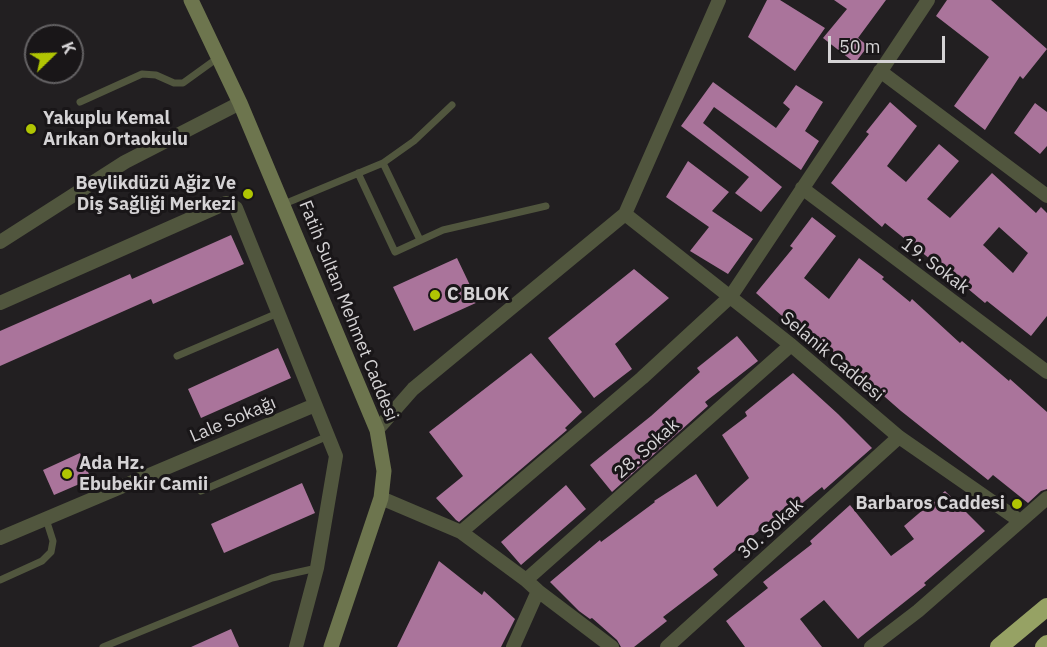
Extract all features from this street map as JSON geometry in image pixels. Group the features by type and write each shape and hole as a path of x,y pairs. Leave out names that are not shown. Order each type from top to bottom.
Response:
{"highway":[{"path":"999,647 1047,607"}],"main road":[{"name":"Fatih Sultan Mehmet Caddesi","path":"191,0 240,103 284,204 377,430 384,471 381,498 331,647"}],"street":[{"path":"377,430 412,389 625,214 719,0"},
{"path":"460,532 642,378 731,296 928,0"},
{"path":"880,70 1047,196"},
{"path":"0,242 125,162 240,103"},
{"name":"19. Sokak","path":"802,188 1047,372"},
{"path":"0,303 226,203 236,208 336,456 317,568 296,647"},
{"name":"Selanik Caddesi","path":"625,214 731,296 899,437 1020,520"},
{"name":"28. Sokak","path":"526,580 791,345"},
{"name":"Lale Sokağı","path":"0,538 315,405"},
{"name":"30. Sokak","path":"667,647 899,437"},
{"path":"381,498 460,532 612,647"},
{"path":"871,647 918,611 1047,498"},
{"path":"513,647 537,591"}],"lane":[{"path":"80,102 142,74 156,75 174,83 183,83 219,57"},
{"path":"284,204 383,163 414,141 452,105"},
{"path":"383,163 420,240"},
{"path":"358,173 395,252 443,230 546,206"},
{"path":"177,356 278,313"},
{"path":"201,491 328,436"},
{"path":"0,580 47,557 51,552 53,541 46,518"},
{"path":"103,647 272,578 317,568"}],"building":[{"path":"767,0 780,0 825,28 795,71 748,37"},
{"path":"834,0 886,0 858,38 868,46 855,63 823,38 847,9"},
{"path":"947,0 991,0 1047,49 1023,79 1020,76 985,130 954,106 989,57 936,16"},
{"path":"713,82 776,128 790,109 783,103 796,85 823,102 805,131 819,141 801,170 714,107 703,123 782,187 761,212 735,193 749,177 681,126"},
{"path":"890,102 917,126 887,166 906,182 939,144 959,161 927,199 950,218 992,173 1036,213 1041,207 1047,213 1047,316 1031,336 987,301 985,303 885,223 882,227 831,183 869,134 866,132","holes":["999,227 1028,253 1013,273 983,245"]},
{"path":"1035,103 1047,112 1047,146 1040,154 1014,133"},
{"path":"688,161 729,192 712,211 753,239 728,274 690,251 709,227 666,197"},
{"path":"812,217 836,236 804,278 829,299 859,258 884,277 882,279 910,302 912,299 960,343 962,341 1009,381 1010,379 1047,412 1047,489 1041,491 1028,503 993,475 988,480 901,411 829,348 802,327 799,331 756,293 793,248 790,246"},
{"path":"231,235 244,264 153,304 151,299 0,366 0,331 130,274 132,279"},
{"name":"C BLOK","path":"457,258 478,302 414,331 393,287"},
{"path":"634,269 669,298 615,344 632,369 594,398 548,338"},
{"path":"737,336 758,361 705,402 708,406 612,492 590,465 651,416 700,372 697,368"},
{"path":"278,348 291,378 201,418 188,389"},
{"path":"531,353 582,412 565,428 567,430 459,522 436,498 463,476 429,432"},
{"path":"793,373 872,448 824,490 822,487 778,523 774,518 713,569 718,575 663,617 667,621 634,647 621,647 617,640 592,618 590,619 579,611 550,582 600,540 601,542 654,501 696,474 717,507 749,478 722,435 747,416 745,412"},
{"name":"Ada Hz. Ebubekir Camii","path":"80,453 91,479 54,495 43,470"},
{"path":"302,483 315,513 224,553 211,524"},
{"path":"566,485 586,509 521,565 501,542"},
{"path":"945,491 985,531 924,583 926,585 858,639 824,600 800,619 822,647 745,647 726,621 768,588 763,582 812,544 810,541 850,505 891,556 914,539 904,526"},
{"path":"439,561 482,595 484,591 515,619 501,647 397,647"},
{"path":"231,629 239,647 191,647"}],"place":[{"name":"Yakuplu Kemal Arıkan Ortaokulu","path":"31,129"},
{"name":"Beylikdüzü Ağiz Ve Diş Sağliği Merkezi","path":"248,194"},
{"name":"C BLOK","path":"435,295"},
{"name":"Ada Hz. Ebubekir Camii","path":"67,474"},
{"name":"Barbaros Caddesi","path":"1017,504"}]}
